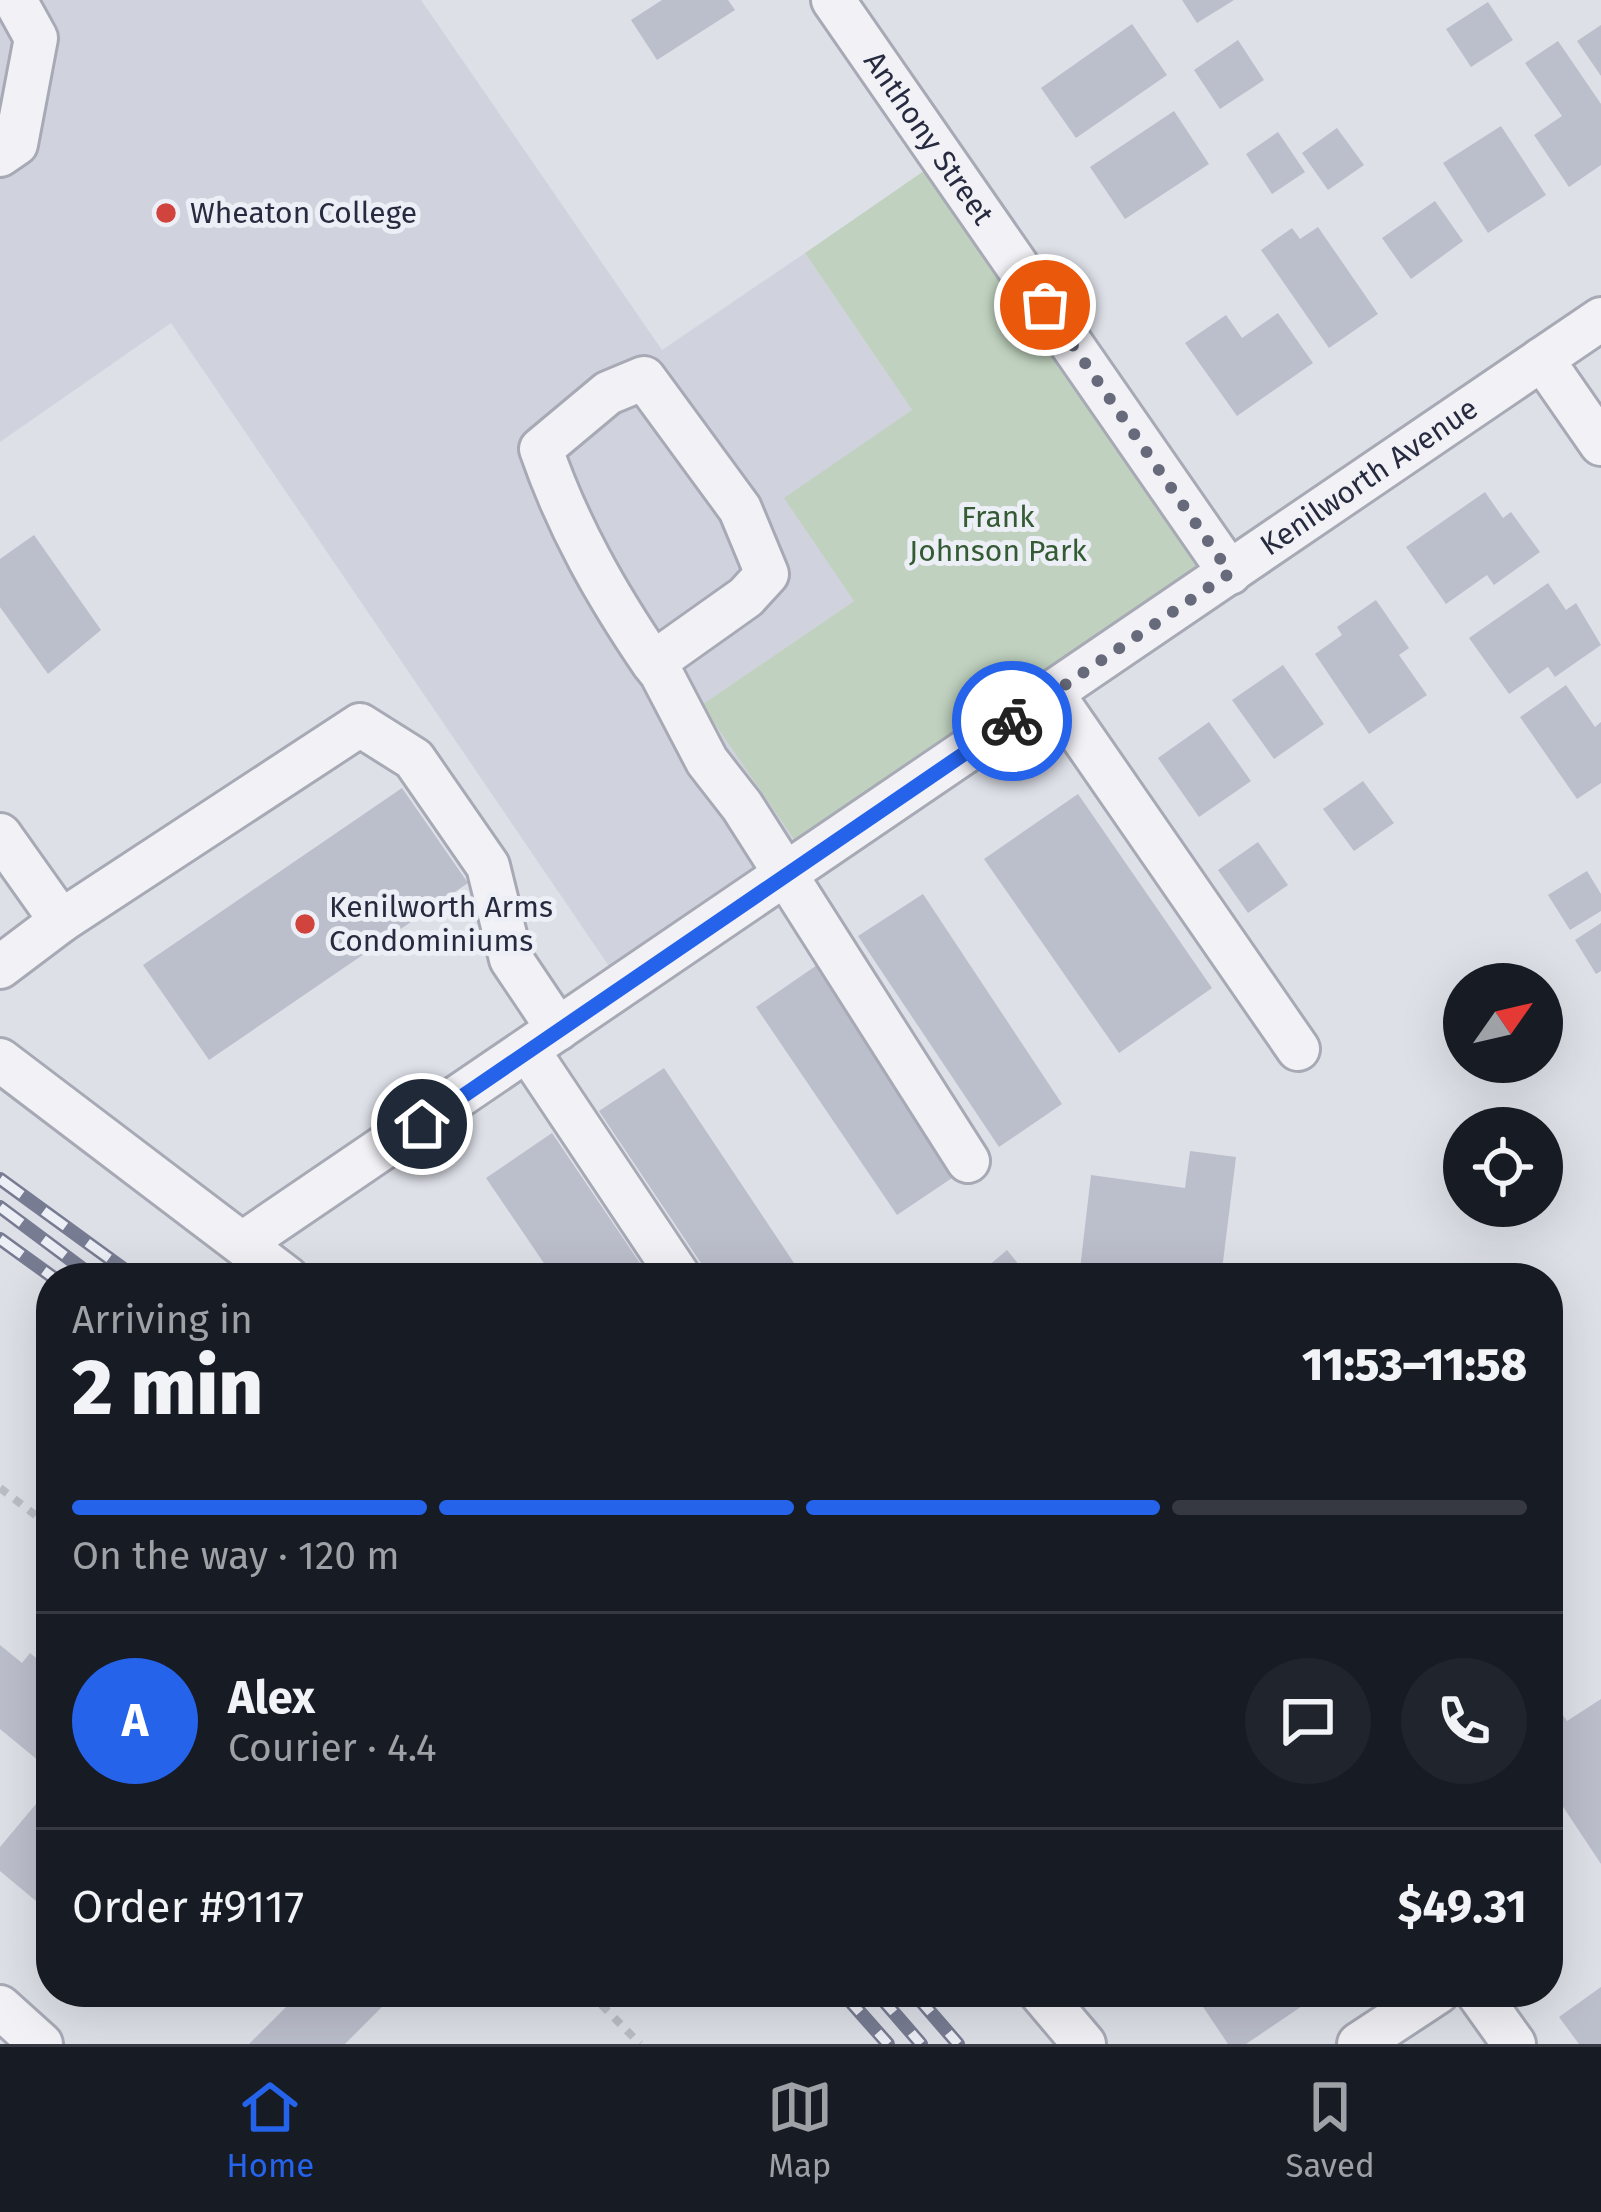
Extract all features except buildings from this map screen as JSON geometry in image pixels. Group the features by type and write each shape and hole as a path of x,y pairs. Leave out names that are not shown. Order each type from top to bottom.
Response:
{"street":[{"path":"0,155 16,144 36,38 15,0"},
{"name":"Anthony Street","path":"833,0 1230,573"},
{"name":"Kenilworth Avenue","path":"243,1243 1601,319"},
{"path":"1542,359 1601,444"},
{"path":"653,663 746,597 767,574 740,509 644,378 608,393 541,448 560,504 603,589 653,663 707,761 786,874 968,1161"},
{"path":"1052,694 1298,1049"},
{"path":"0,967 61,921 360,725 414,759 488,866 511,958 543,1041 671,1263"},
{"path":"0,835 61,921"},
{"path":"0,1060 268,1263"},
{"path":"0,2007 41,2044"},
{"path":"1053,2007 1084,2044"},
{"path":"1358,2044 1415,2007"},
{"path":"1488,2007 1514,2044"}],"path":[{"path":"0,1488 36,1516"},
{"path":"604,2007 640,2044"}],"shaded area":[{"path":"0,0 421,0 662,350 805,253 912,410 854,601 703,705 802,851 617,978 171,323 0,442"}],"green space":[{"name":"Frank Johnson Park","path":"934,164 1213,570 802,851 702,705 854,601 784,498 912,410 805,253"}],"railway":[{"path":"0,1179 115,1263"},
{"path":"0,1207 75,1263"},
{"path":"0,1239 36,1265"},
{"path":"855,2007 888,2044"},
{"path":"889,2007 921,2044"},
{"path":"926,2007 958,2044"}],"way so far":[{"path":"1012,721 1230,573 1045,305"}],"place":[{"name":"Wheaton College","path":"166,213"},
{"name":"Kenilworth Arms Condominiums","path":"305,924"}],"route":[{"path":"422,1124 1012,721"}]}
